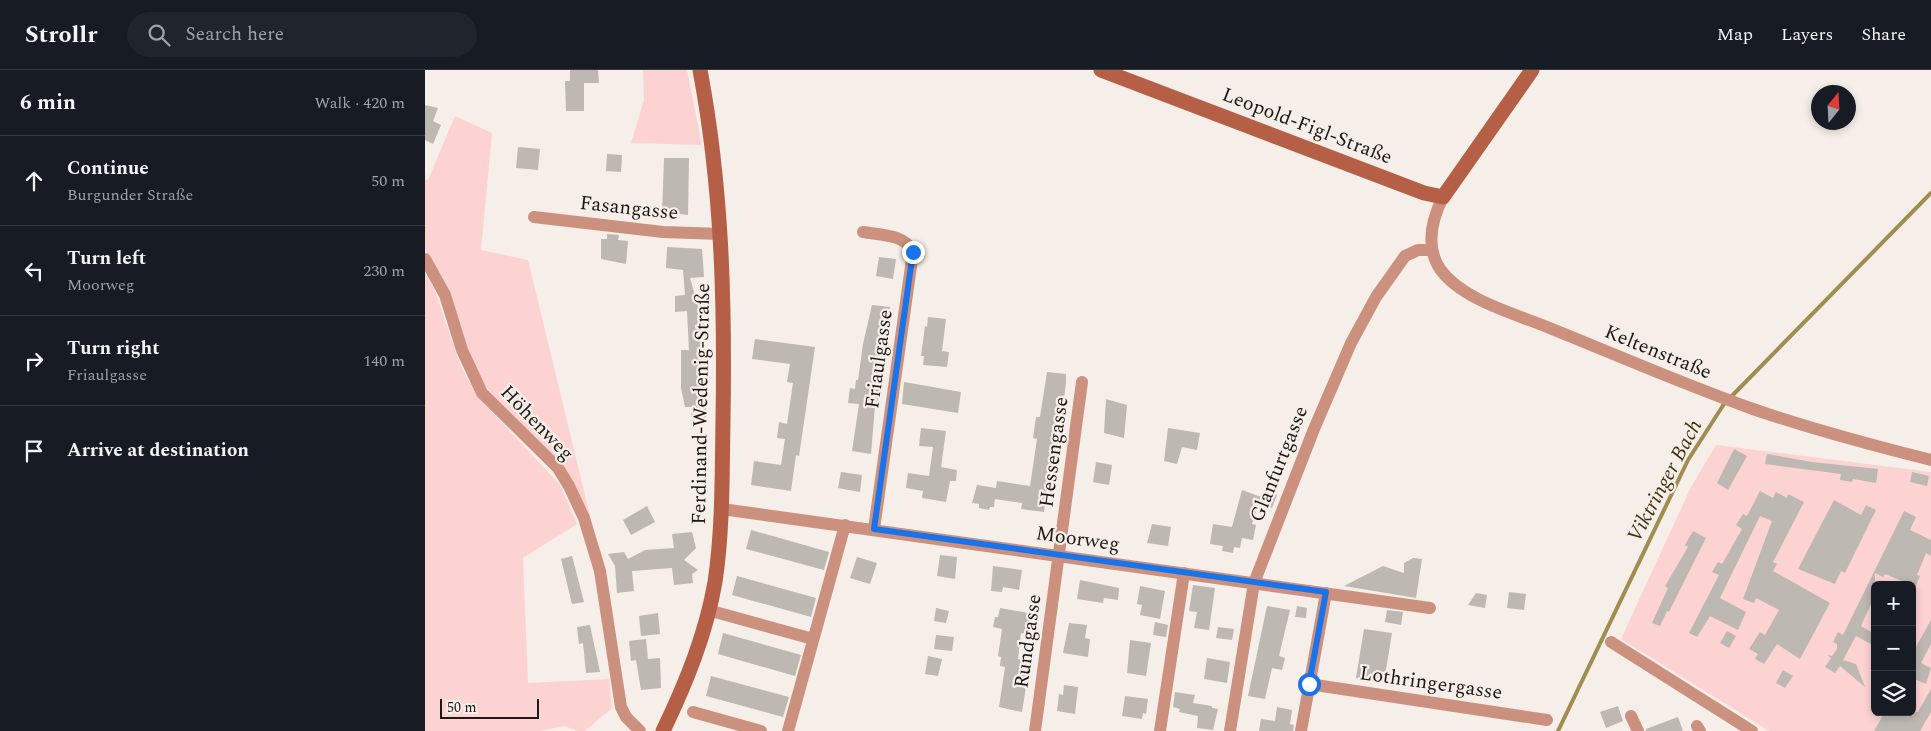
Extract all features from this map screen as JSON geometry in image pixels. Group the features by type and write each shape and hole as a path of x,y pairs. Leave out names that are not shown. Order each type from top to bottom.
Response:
{"street":[{"name":"Ferdinand-Wedenig-Straße","path":"663,731 685,686 708,610 715,582 722,509 725,317 721,234 713,150 700,70"},
{"name":"Leopold-Figl-Straße","path":"1101,70 1424,193 1443,197"},
{"path":"1432,250 1431,235 1435,213 1443,197 1533,70"},
{"name":"Fasangasse","path":"534,217 663,232 721,234"},
{"name":"Friaulgasse","path":"863,232 902,239 910,244 913,252 874,529"},
{"name":"Glanfurtgasse","path":"1230,731 1255,583 1314,428 1355,335 1376,297 1405,256 1418,250 1432,250"},
{"name":"Keltenstraße","path":"1432,250 1440,268 1470,295 1690,386 1753,409 1931,460"},
{"name":"Höhenweg","path":"425,259 445,295 461,350 482,393 558,468 573,494 600,571 621,708 630,722 640,731"},
{"name":"Hessengasse","path":"1058,556 1082,382"},
{"name":"Moorweg","path":"722,509 1430,608"},
{"path":"787,731 845,525"},
{"name":"Rundgasse","path":"1035,731 1058,556"},
{"path":"1160,731 1184,573"},
{"path":"1301,731 1326,592"},
{"path":"708,610 813,639"},
{"path":"1611,642 1752,731"},
{"name":"Lothringergasse","path":"1309,684 1547,720"},
{"path":"693,712 761,731"},
{"path":"1631,716 1638,731"}],"shaded area":[{"path":"643,70 687,70 702,145 631,143 644,100"},
{"path":"455,116 492,133 481,250 528,260 593,528 570,477 507,413 480,379 430,256 425,251 425,179 428,180"},
{"path":"425,273 435,291 461,367 477,396 560,485 577,524 523,558 528,683 609,679 612,708 585,731 577,731 565,726 539,731 425,731"},
{"path":"1716,445 1931,472 1931,731 1769,731 1621,639 1691,487"}],"building":[{"path":"570,70 598,70 599,83 584,83 584,111 566,111 565,81 570,81"},
{"path":"425,105 438,108 433,121 441,125 433,144 425,140"},
{"path":"518,147 540,149 538,170 516,168"},
{"path":"607,154 622,155 621,172 606,171"},
{"path":"664,158 689,158 688,215 673,213 673,216 662,215"},
{"path":"607,234 619,235 618,240 628,241 626,264 601,259 601,239 607,239"},
{"path":"667,247 702,249 704,277 690,278 701,316 703,316 705,350 707,350 706,417 699,420 691,417 692,407 685,407 681,388 681,350 689,350 687,311 675,312 675,296 685,295 683,270 666,268"},
{"path":"879,257 896,259 893,279 876,276"},
{"path":"872,305 890,307 877,406 875,406 871,454 852,451 859,404 848,403 850,388 855,389 856,380 858,380 863,344"},
{"path":"928,317 946,319 942,351 949,352 947,367 923,365 924,356 921,356"},
{"path":"755,339 815,347 799,456 796,455 791,491 751,485 754,461 781,465 785,439 777,438 779,422 787,424 793,383 787,382 790,364 752,359"},
{"path":"1047,372 1066,374 1066,382 1063,407 1058,406 1054,449 1044,512 1021,509 1022,503 995,499 994,507 990,507 989,510 979,508 979,504 972,503 977,485 996,488 997,481 1030,486 1037,439 1033,438 1036,417 1040,417"},
{"path":"904,382 961,392 958,413 902,404"},
{"path":"1106,399 1127,405 1124,438 1104,433"},
{"path":"921,428 946,431 941,467 957,470 956,481 950,481 946,502 922,498 923,491 906,488 908,473 929,476 933,447 919,446"},
{"path":"1168,428 1200,433 1197,450 1182,447 1177,464 1164,461"},
{"path":"1734,449 1747,456 1728,490 1717,483"},
{"path":"1767,454 1812,462 1878,469 1876,483 1853,479 1852,482 1840,480 1841,474 1765,464"},
{"path":"1096,462 1112,465 1109,485 1093,482"},
{"path":"841,472 862,475 860,492 838,488"},
{"path":"1912,472 1929,476 1927,486 1910,482"},
{"path":"1242,490 1261,497 1252,524 1256,525 1253,540 1242,538 1240,548 1234,547 1233,553 1222,551 1223,546 1210,544 1213,524 1232,527"},
{"path":"1266,491 1277,495 1272,508 1262,504"},
{"path":"1760,491 1773,498 1776,492 1787,498 1788,494 1804,502 1773,562 1777,564 1773,571 1830,603 1800,659 1777,644 1764,664 1755,659 1758,654 1749,649 1760,632 1765,635 1779,610 1756,598 1754,603 1743,599 1772,521 1760,516 1720,598 1746,612 1738,630 1710,616 1697,637 1689,633 1719,575 1712,572 1718,562 1722,564 1742,529 1736,525 1743,514 1747,516"},
{"path":"1834,500 1861,515 1866,505 1876,510 1845,573 1841,571 1835,584 1798,569"},
{"path":"647,506 655,522 631,535 623,520"},
{"path":"1904,511 1916,517 1910,530 1931,540 1931,556 1926,553 1917,575 1920,576 1916,586 1916,581 1902,581 1885,574 1883,577 1875,573 1875,581 1871,581 1871,604 1861,626 1871,632 1871,644 1856,636 1843,660 1856,664 1865,687 1840,666 1835,673 1825,667 1831,658 1827,655 1832,656 1837,649 1837,644 1833,642 1838,632 1843,635"},
{"path":"1152,524 1171,527 1168,546 1147,543"},
{"path":"751,530 829,552 824,570 746,549"},
{"path":"1693,531 1706,538 1669,612 1667,611 1660,626 1652,623 1668,588 1665,586 1688,547 1685,545"},
{"path":"692,532 696,548 684,560 698,570 692,574 693,583 674,585 672,568 632,571 634,591 617,593 615,566 608,554 624,552 628,559 645,550 674,548 672,534"},
{"path":"940,555 957,557 955,579 937,576"},
{"path":"572,556 584,602 572,604 561,559"},
{"path":"857,557 877,563 870,584 850,578"},
{"path":"1413,558 1422,559 1416,598 1344,586 1383,566 1404,573 1404,563"},
{"path":"993,566 1022,570 1019,590 1003,587 1002,592 991,591"},
{"path":"737,576 816,598 811,617 732,595"},
{"path":"1080,580 1119,588 1118,600 1104,598 1103,603 1077,599"},
{"path":"1193,585 1215,588 1209,630 1194,628 1197,612 1189,611"},
{"path":"1140,586 1165,591 1160,619 1140,615 1142,605 1137,604"},
{"path":"1509,592 1526,594 1524,610 1507,608"},
{"path":"1476,593 1487,595 1485,608 1468,605"},
{"path":"1267,606 1290,610 1279,656 1285,658 1282,670 1272,668 1265,699 1248,696"},
{"path":"1297,606 1307,608 1306,618 1295,617"},
{"path":"936,608 949,611 946,623 934,621"},
{"path":"1000,608 1039,615 1035,635 1021,633 1018,659 1030,661 1022,712 999,707 1005,667 1000,666 1001,657 998,656 1002,629 993,627 995,617 998,617"},
{"path":"1387,610 1403,612 1401,625 1385,622"},
{"path":"658,613 660,634 641,636 639,616"},
{"path":"1931,620 1931,644 1921,663 1931,668 1926,684 1916,680 1916,647"},
{"path":"1155,622 1168,625 1166,637 1153,635"},
{"path":"1069,623 1087,625 1085,638 1090,639 1088,657 1063,653"},
{"path":"590,625 600,672 586,673 583,643 579,644 577,627"},
{"path":"1218,627 1234,629 1232,640 1216,638"},
{"path":"1364,629 1392,633 1384,682 1356,678"},
{"path":"1727,631 1736,636 1729,648 1720,643"},
{"path":"723,633 801,655 795,676 718,654"},
{"path":"936,635 954,637 952,651 934,649"},
{"path":"646,639 648,659 660,658 661,688 641,690 636,660 631,661 629,641"},
{"path":"1130,640 1151,643 1146,676 1127,673"},
{"path":"928,656 942,659 938,676 925,674"},
{"path":"1207,658 1230,662 1227,683 1204,679"},
{"path":"1783,670 1793,676 1785,688 1776,683"},
{"path":"711,676 789,697 783,717 706,696"},
{"path":"1064,685 1078,687 1075,714 1057,711 1059,694 1063,695"},
{"path":"1931,689 1931,712 1920,731 1874,731 1883,716 1916,716 1916,712 1918,712"},
{"path":"1175,692 1195,695 1193,703 1212,706 1212,708 1218,709 1213,730 1197,728 1198,716 1179,712 1180,709 1173,707"},
{"path":"1125,696 1148,699 1146,714 1143,713 1142,719 1122,716"},
{"path":"1618,706 1623,721 1606,728 1600,712"},
{"path":"1277,707 1292,710 1290,724 1294,725 1293,731 1259,731 1261,719 1275,721"},
{"path":"1678,717 1683,731 1646,731 1646,729"}],"waterway":[{"name":"Viktringer Bach","path":"1558,731 1688,460 1724,404 1931,193"}],"route":[{"path":"913,252 874,529 1326,592 1309,684"}]}
